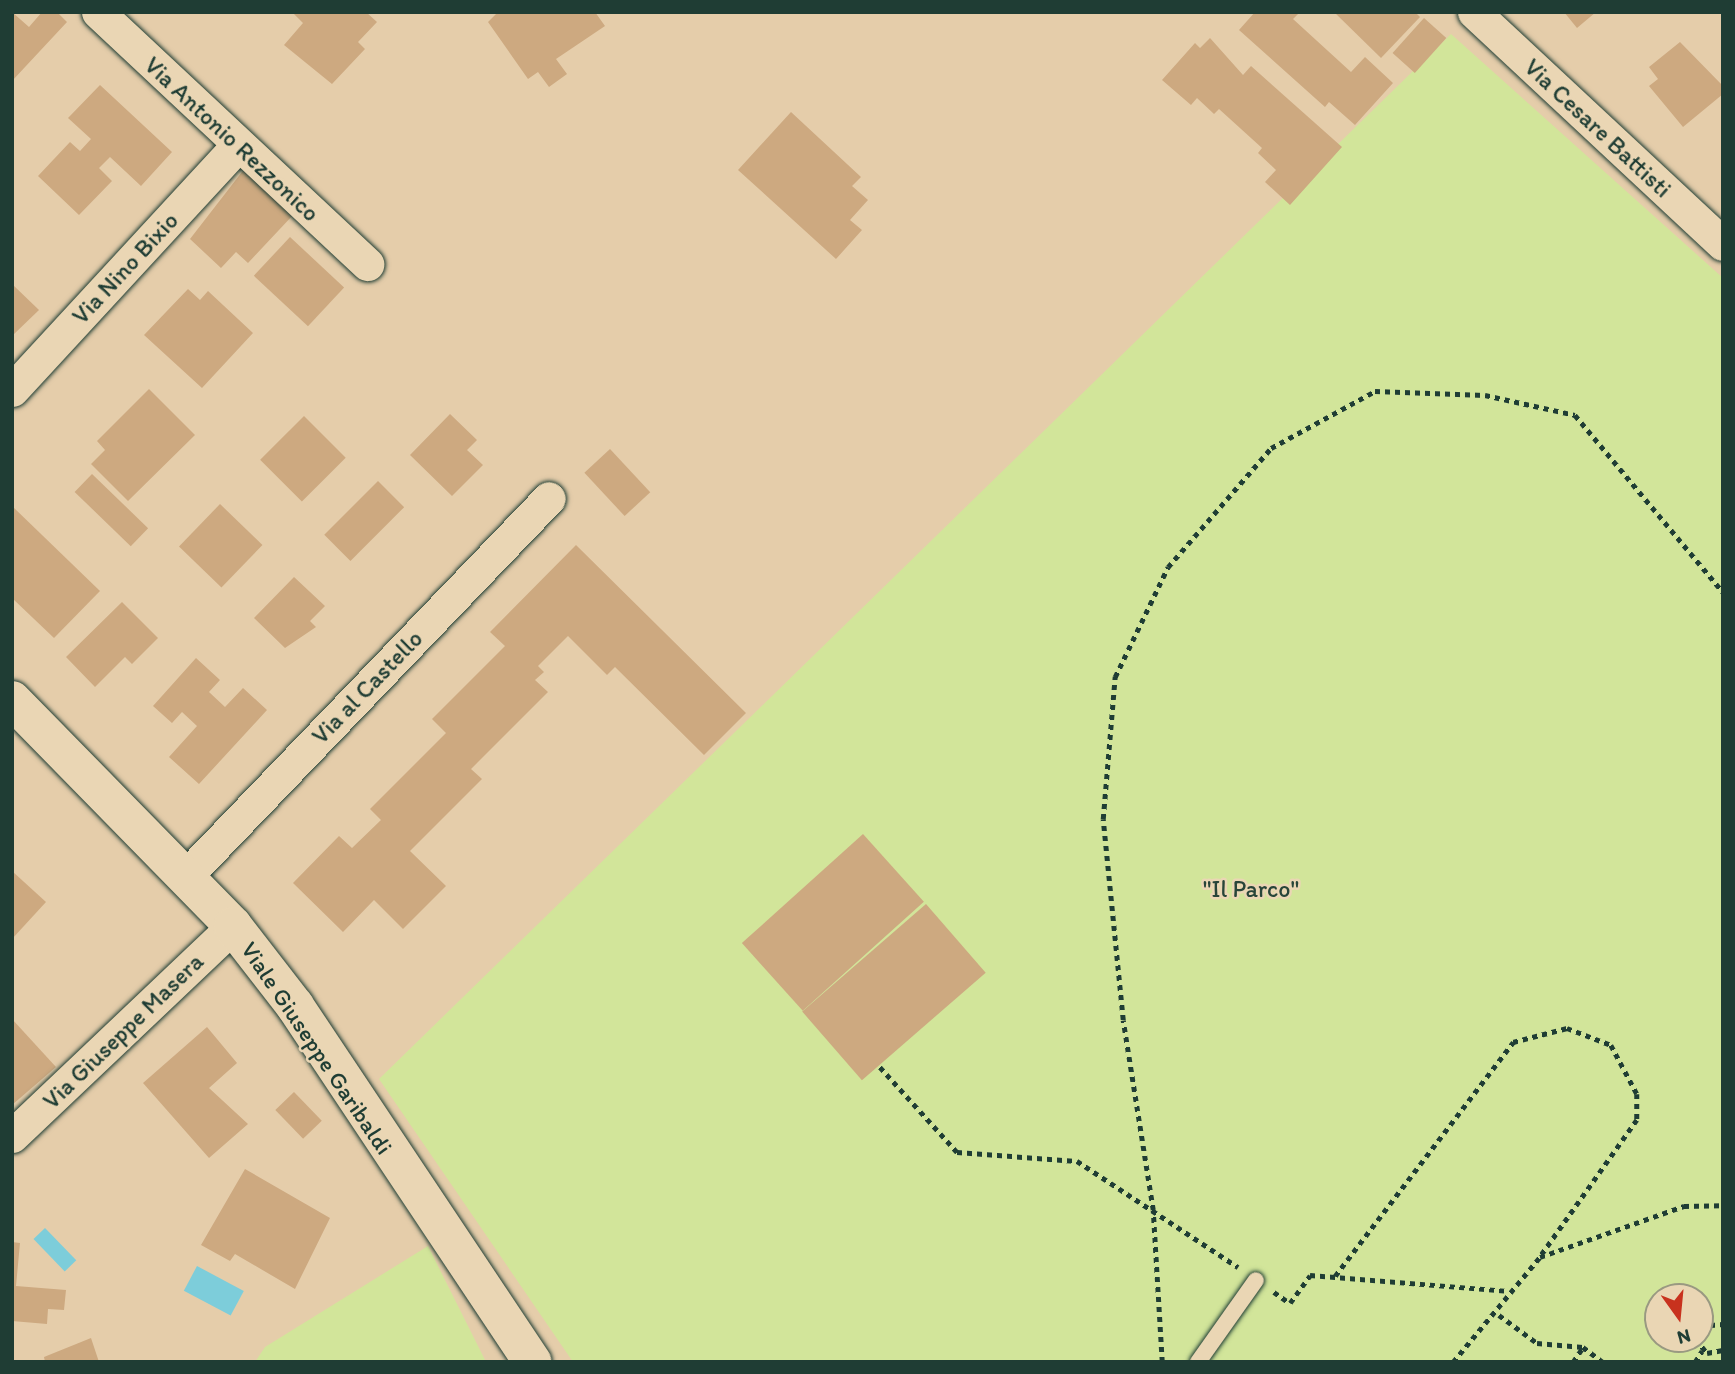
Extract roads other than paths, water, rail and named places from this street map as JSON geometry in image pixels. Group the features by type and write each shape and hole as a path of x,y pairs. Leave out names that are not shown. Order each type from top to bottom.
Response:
{"main road":[{"name":"Viale Giuseppe Garibaldi","path":"12,700 233,926 295,1006 356,1106 532,1362"}],"street":[{"name":"Via Antonio Rezzonico","path":"98,12 237,146 367,264"},
{"name":"Via Cesare Battisti","path":"1474,12 1723,244"},
{"name":"Via Nino Bixio","path":"12,390 237,146"},
{"name":"Via al Castello","path":"185,877 549,498"},
{"name":"Via Giuseppe Masera","path":"12,1136 233,926"}],"lane":[{"path":"1198,1362 1256,1280"}],"water":[{"path":"45,1228 76,1260 65,1271 33,1239"},
{"path":"197,1266 244,1291 231,1316 184,1291"}],"park label":[{"name":"\"Il Parco\"","path":"1251,889"}]}
